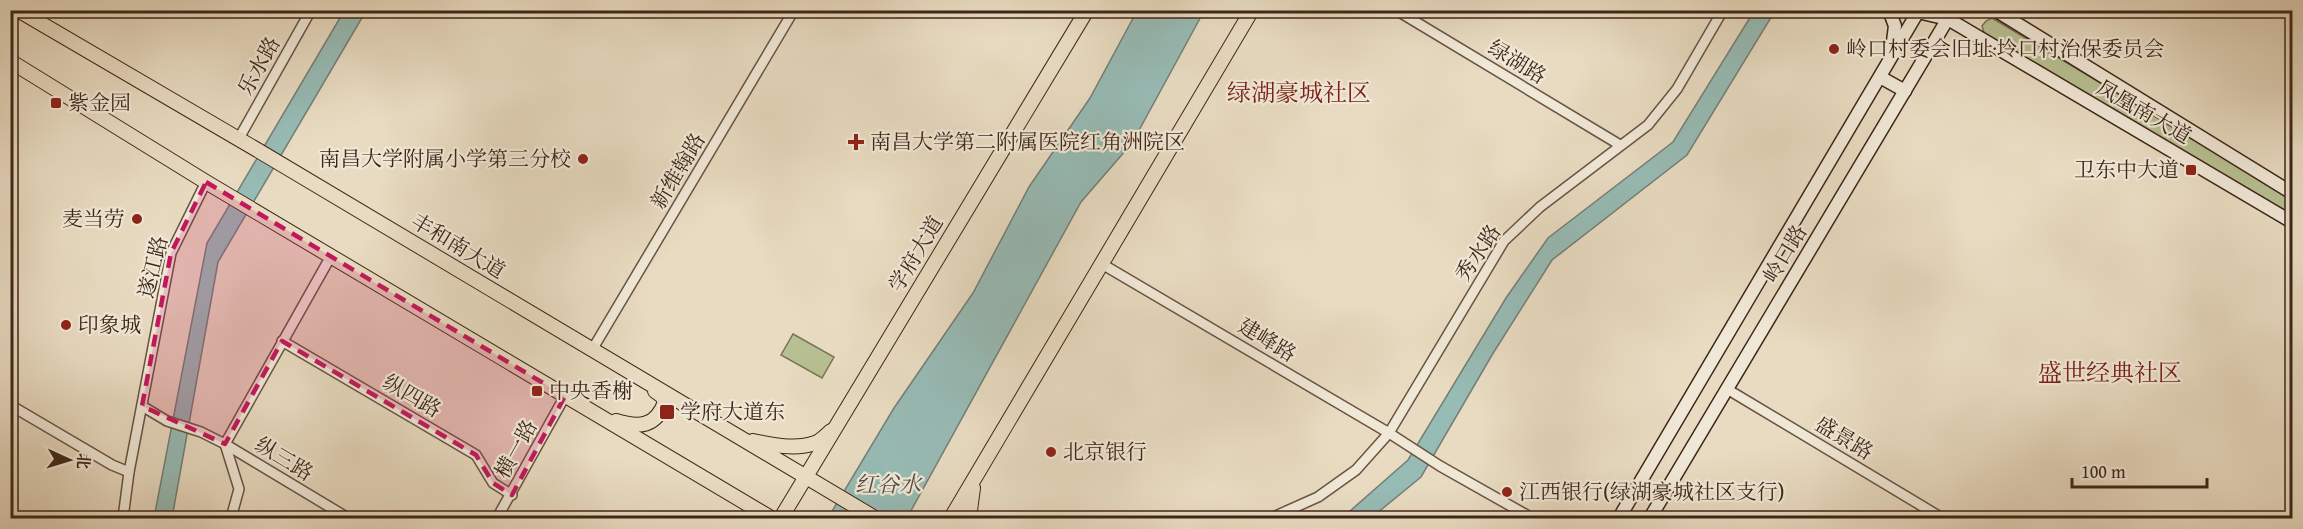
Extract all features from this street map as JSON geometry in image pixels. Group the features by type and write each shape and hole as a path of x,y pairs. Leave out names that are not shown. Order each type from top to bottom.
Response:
{"main road":[{"name":"丰和南大道","path":"18,10 254,148 875,519"},
{"path":"27,10 43,25"},
{"name":"学府大道","path":"781,519 1087,10"},
{"path":"951,519 1252,10"},
{"path":"10,61 206,182 771,519"},
{"path":"600,417 627,425 643,425 656,419 661,413 665,402 662,396 627,371"},
{"path":"739,438 776,446 799,445 816,442 838,426"},
{"path":"969,519 975,478"},
{"path":"718,487 755,519"}],"street":[{"name":"乐水路","path":"238,140 311,10"},
{"name":"新维翰路","path":"592,350 794,10"},
{"name":"绿湖路","path":"1396,10 1620,145"},
{"name":"秀水路","path":"1271,519 1318,497 1356,470 1389,433 1504,241 1540,207 1648,125 1677,89 1723,10"},
{"path":"1889,10 1895,26 1894,42 1882,74 1905,91"},
{"name":"凤凰南大道","path":"1995,10 2292,193"},
{"name":"岭口路","path":"1620,519 1882,74 1915,11"},
{"name":"凤凰南大道","path":"1915,11 1950,15 2292,222"},
{"name":"岭口路","path":"1650,519 1950,15"},
{"name":"遂江路","path":"123,519 129,472 171,253 206,182"},
{"path":"231,519 239,489 225,444 331,256"},
{"name":"建峰路","path":"1102,264 1532,519"},
{"name":"纵四路","path":"282,341 476,455 493,483 512,495"},
{"name":"盛景路","path":"1727,389 1942,519"},
{"name":"横一路","path":"497,519 565,396"},
{"path":"10,405 112,465 129,472"},
{"name":"纵三路","path":"142,406 167,421 201,432 225,444 348,519"}],"highlighted area":[{"path":"206,182 565,396 512,495 493,483 476,455 282,341 225,444 142,406 171,253"}],"green space":[{"path":"1992,18 2292,198 2292,218 1985,36 1982,26"},
{"path":"793,334 834,357 822,378 781,355"}],"water":[{"path":"344,11 366,11 218,262 172,518 154,518 207,243"},
{"name":"红谷水","path":"1137,11 1204,11 1132,143 1081,202 907,518 828,518 894,408 973,293 1029,187 1090,98"},
{"path":"1754,11 1775,11 1687,155 1552,260 1492,355 1421,477 1371,518 1335,518 1350,511 1408,460 1506,298 1548,238 1673,142"}],"place":[{"name":"岭口村委会旧址·坽口村治保委员会","path":"1834,49"},
{"name":"紫金园","path":"56,103"},
{"name":"南昌大学第二附属医院红角洲院区","path":"856,142"},
{"name":"南昌大学附属小学第三分校","path":"583,159"},
{"name":"卫东中大道","path":"2191,170"},
{"name":"麦当劳","path":"137,219"},
{"name":"印象城","path":"66,325"},
{"name":"中央香榭","path":"537,391"},
{"name":"学府大道东","path":"667,412"},
{"name":"北京银行","path":"1051,452"},
{"name":"江西银行(绿湖豪城社区支行)","path":"1507,492"}],"district":[{"name":"绿湖豪城社区","path":"1299,93"},
{"name":"盛世经典社区","path":"2110,373"}]}
